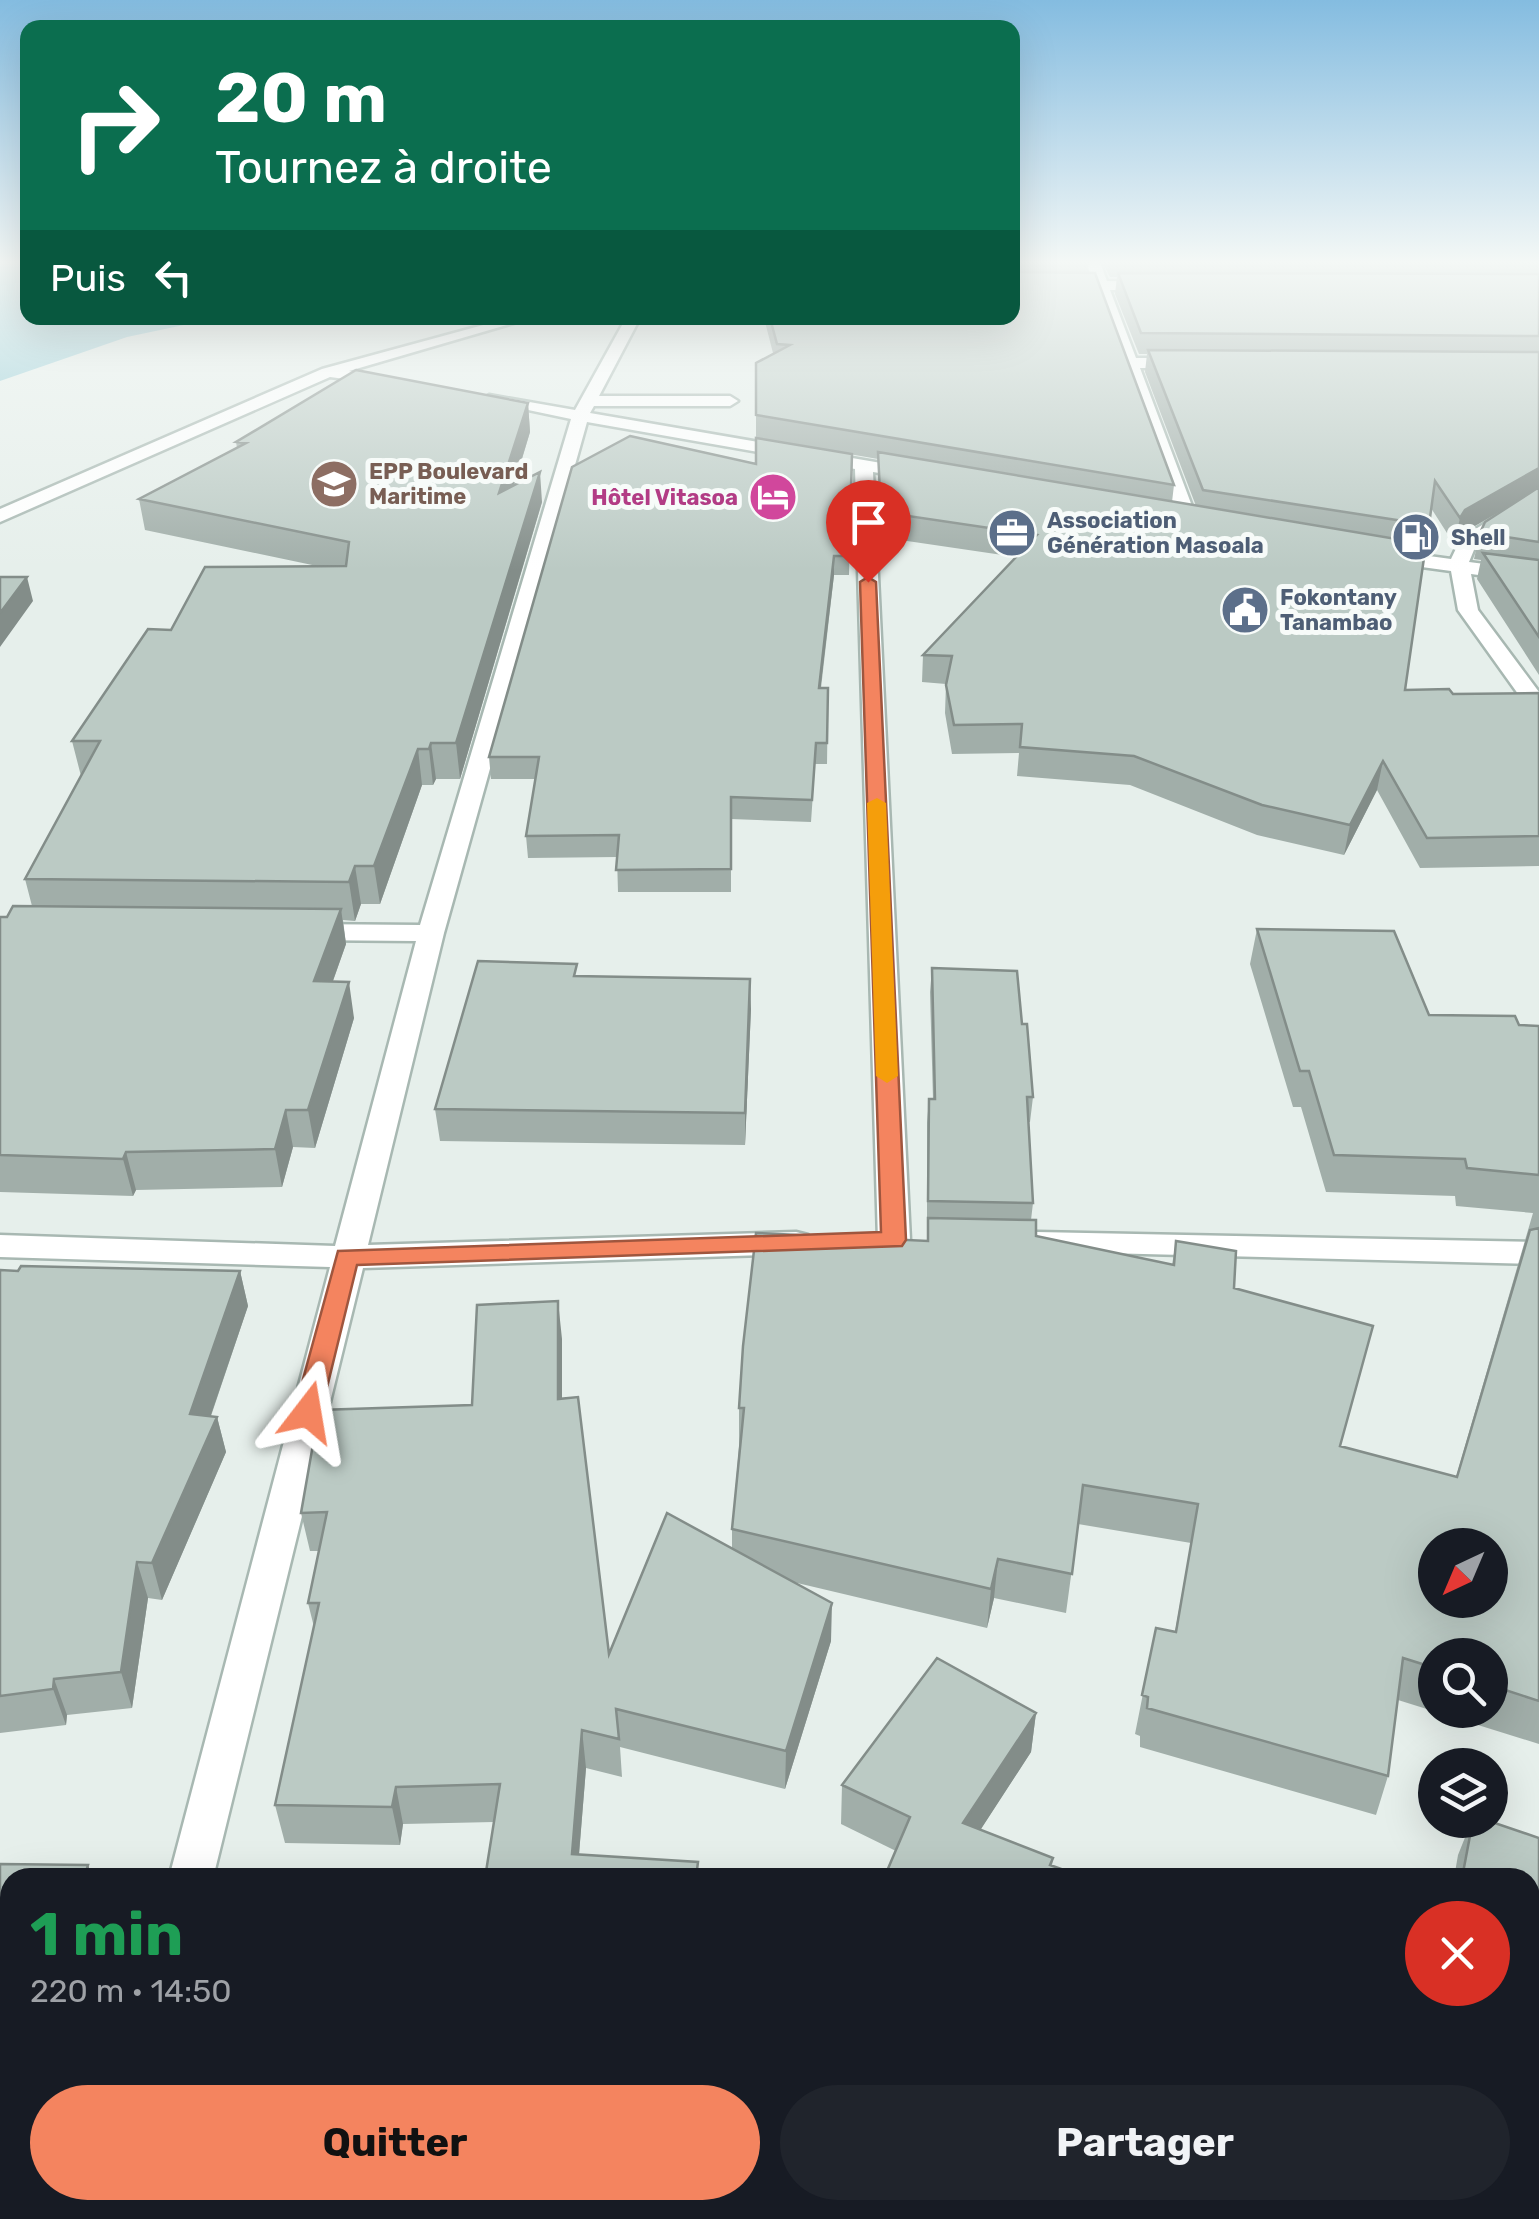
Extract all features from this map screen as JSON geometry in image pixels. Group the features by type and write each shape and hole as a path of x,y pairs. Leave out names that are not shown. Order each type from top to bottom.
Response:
{"street":[{"path":"0,516 328,372 359,364"},
{"path":"194,1868 431,933 584,408 608,364"},
{"path":"1130,364 1189,522"},
{"path":"328,372 406,386"},
{"path":"464,396 584,408 940,478"},
{"path":"584,408 730,402"},
{"path":"864,465 894,1240"},
{"path":"1539,495 1468,542 1459,563 1468,610 1539,707"},
{"path":"1372,554 1539,577"},
{"path":"274,932 431,933"},
{"path":"0,1246 347,1257 933,1241"},
{"path":"1011,1242 1539,1253"}],"water":[{"path":"0,364 50,364 0,381"}],"building":[{"path":"756,364 1129,364 1174,485 756,415"},
{"path":"1153,364 1539,364 1539,468 1465,510 1460,518 1435,481 1429,525 1203,490"},
{"path":"356,370 528,403 499,493 540,472 456,743 431,743 429,749 418,749 374,866 355,866 349,882 25,879 100,741 72,741 148,629 171,630 205,567 346,566 349,542 139,499 246,443 236,442"},
{"path":"630,436 756,464 756,438 852,454 849,556 834,556 819,688 828,688 827,743 816,743 812,800 731,797 731,869 616,870 619,835 526,836 539,757 489,757 572,467"},
{"path":"878,452 1426,544 1405,690 1539,693 1539,836 1427,838 1383,761 1350,825 1262,805 1134,756 1020,747 1022,724 954,725 946,685 952,656 923,655 1037,535 881,512"},
{"path":"1539,487 1539,542 1480,533 1485,522"},
{"path":"1483,553 1539,560 1539,637"},
{"path":"0,577 27,577 0,613"},
{"path":"13,906 341,909 314,981 349,982 308,1110 286,1110 275,1149 126,1152 123,1159 0,1155 0,917 7,917"},
{"path":"1257,929 1394,931 1429,1015 1515,1016 1519,1025 1539,1026 1539,1175 1467,1168 1465,1159 1334,1155 1309,1071 1300,1071"},
{"path":"478,961 577,964 574,976 750,979 745,1113 435,1109"},
{"path":"932,968 1017,971 1022,1024 1027,1024 1033,1097 1027,1097 1033,1203 928,1201 929,1099 935,1099"},
{"path":"928,1218 1036,1220 1036,1236 1174,1265 1176,1241 1236,1251 1234,1288 1373,1326 1340,1446 1457,1477 1530,1230 1539,1228 1539,1701 1508,1691 1508,1638 1418,1638 1418,1663 1403,1658 1388,1776 1147,1708 1148,1697 1142,1695 1156,1628 1176,1632 1198,1504 1083,1485 1072,1574 998,1559 991,1589 732,1529 744,1408 739,1408 743,1346 756,1233 928,1241"},
{"path":"21,1266 240,1271 190,1414 217,1417 152,1563 137,1562 121,1672 54,1679 53,1689 0,1696 0,1270 18,1271"},
{"path":"558,1301 558,1399 578,1397 609,1654 667,1513 832,1603 786,1751 616,1709 619,1739 582,1730 572,1854 698,1862 697,1868 487,1868 500,1784 396,1787 392,1807 275,1805 319,1603 308,1603 327,1512 301,1513 319,1410 472,1405 477,1305"},
{"path":"937,1658 1036,1713 963,1823 1053,1858 1050,1865 1058,1868 888,1868 910,1817 842,1785"},
{"path":"1508,1827 1539,1838 1539,1868 1464,1868 1470,1838 1508,1838"},
{"path":"0,1864 88,1865 87,1868 0,1868"}],"slow traffic":[{"path":"877,803 887,1076"}],"place":[{"name":"EPP Boulevard Maritime","path":"334,484"},
{"name":"Hôtel Vitasoa","path":"773,497"},
{"name":"Association Génération Masoala","path":"1012,533"},
{"name":"Shell","path":"1416,537"},
{"name":"Fokontany Tanambao","path":"1245,610"}],"route":[{"path":"308,1412 347,1257 894,1240 868,582"}]}
